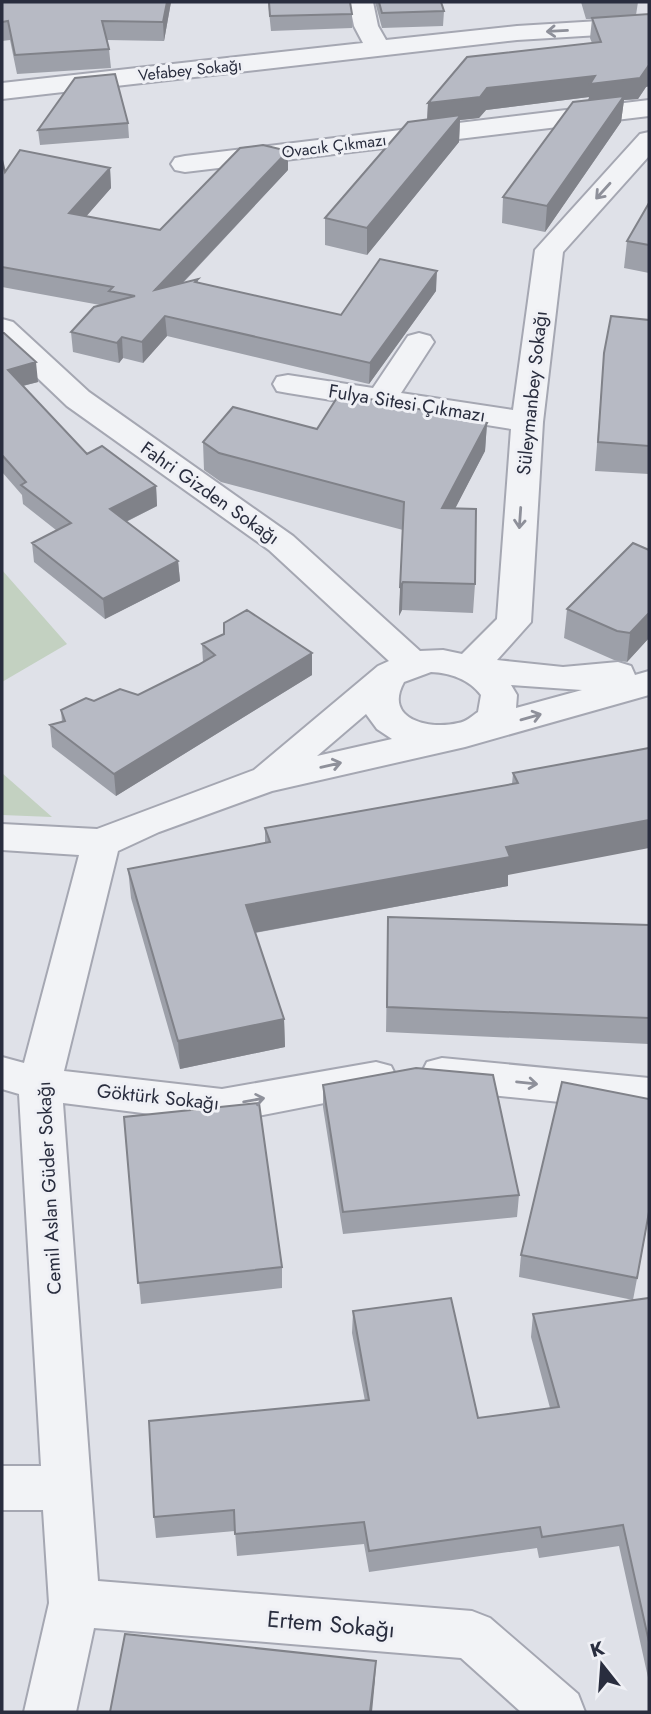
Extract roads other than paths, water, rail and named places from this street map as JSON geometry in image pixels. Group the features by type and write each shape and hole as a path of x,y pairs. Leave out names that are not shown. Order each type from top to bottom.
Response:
{"street":[{"path":"361,2 366,26 379,50"},
{"name":"Vefabey Sokağı","path":"2,91 517,33 649,25"},
{"name":"Ovacık Çıkmazı","path":"185,164 649,108"},
{"name":"Süleymanbey Sokağı","path":"470,667 513,622 527,422 549,250 649,140"},
{"name":"Fahri Gizden Sokağı","path":"2,328 78,399 281,543 402,669"},
{"path":"381,400 419,342"},
{"name":"Fulya Sitesi Çıkmazı","path":"288,384 527,422"},
{"path":"264,780 402,669 432,661 452,662 557,679 602,678 649,667"},
{"path":"402,669 380,695 382,708 390,721 405,731 424,737 445,738 465,735 492,720 498,708 494,685 470,667"},
{"path":"2,838 101,843 146,823 264,780 465,735 649,682"},
{"name":"Cemil Aslan Güder Sokağı","path":"50,1712 74,1603 67,1488 21,1078 101,843"},
{"name":"Göktürk Sokağı","path":"21,1078 222,1106 415,1071 649,1095"},
{"path":"2,1488 67,1488"},
{"name":"Ertem Sokağı","path":"74,1603 471,1635 559,1712"}]}
